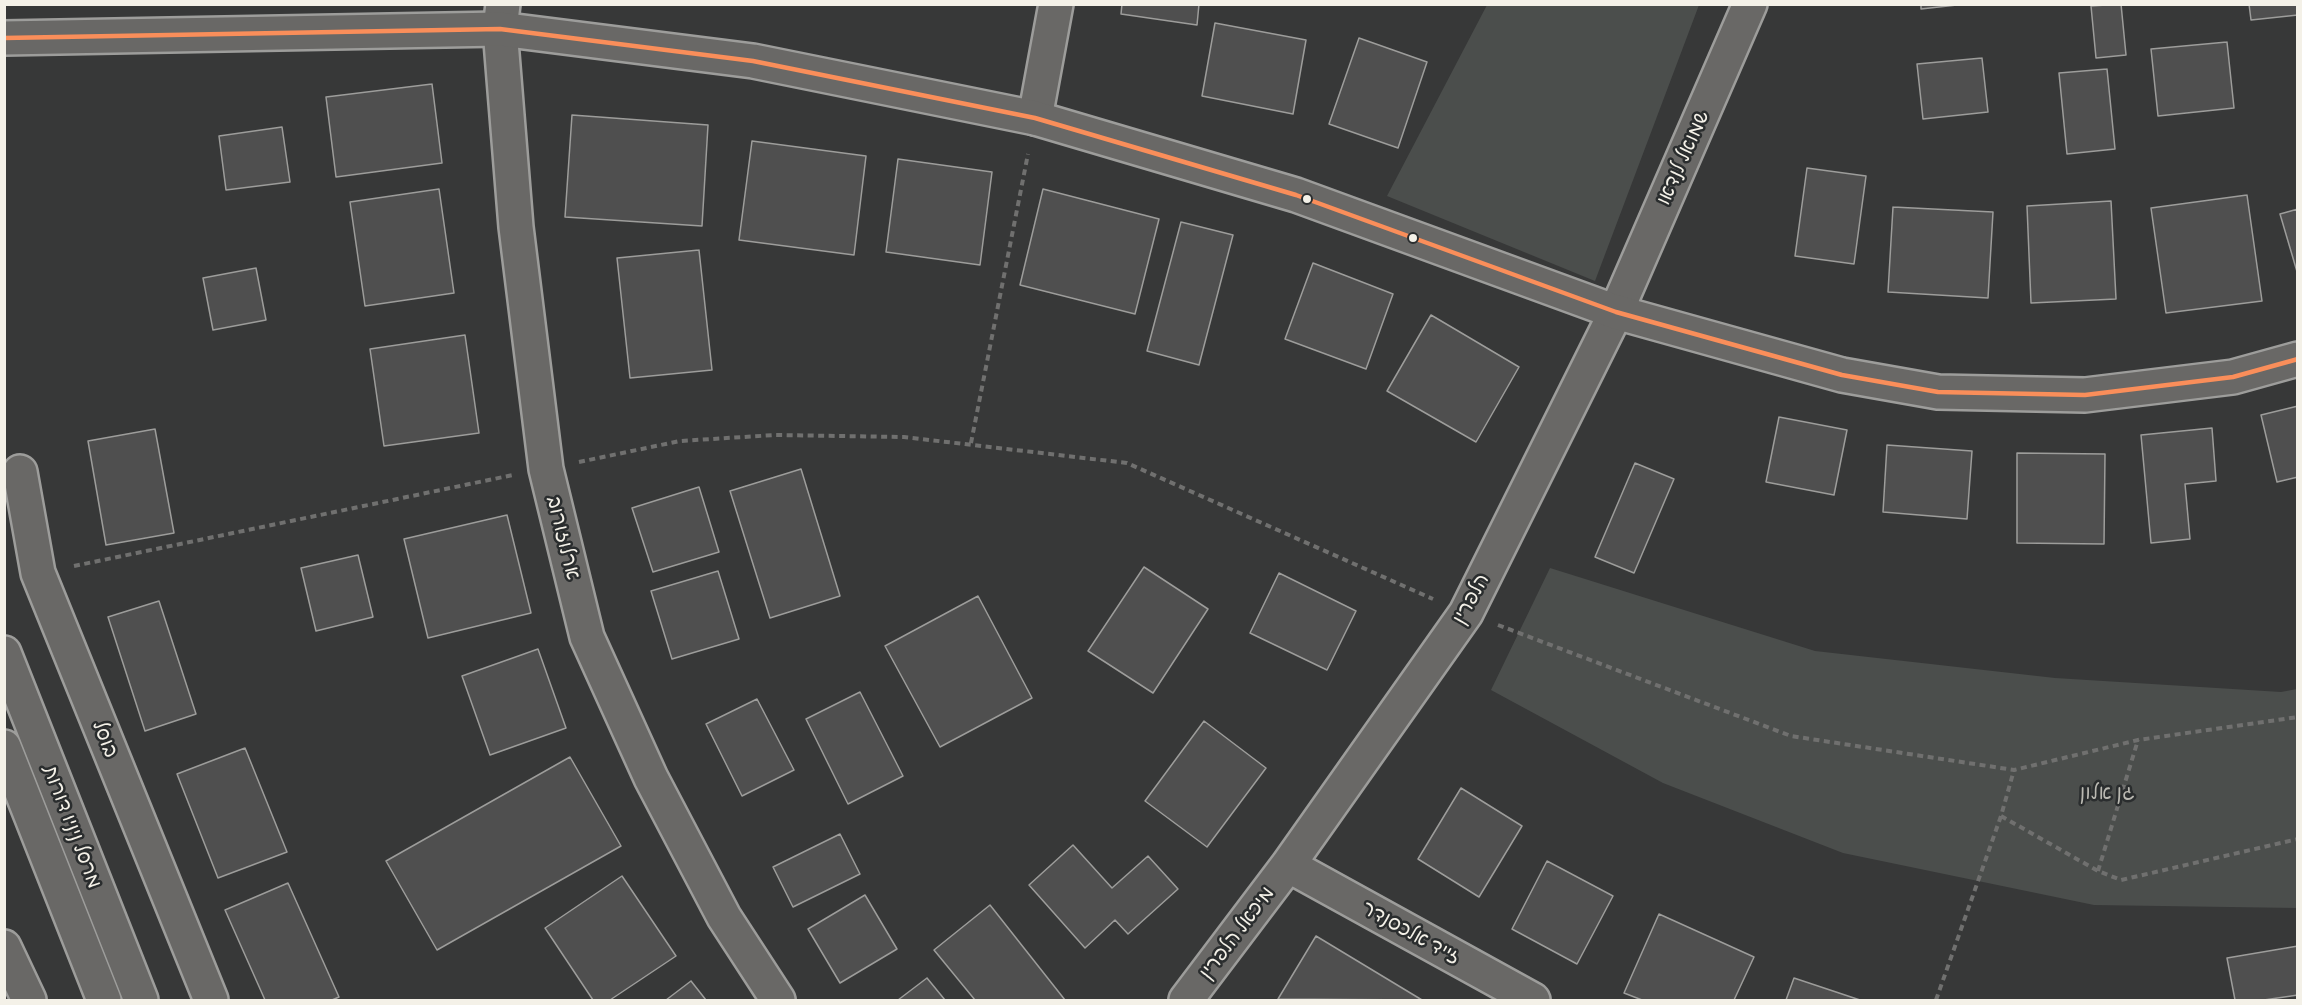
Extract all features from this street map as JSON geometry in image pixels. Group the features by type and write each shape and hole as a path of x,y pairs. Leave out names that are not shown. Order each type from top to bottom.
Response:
{"street":[{"path":"1035,118 1056,4"},
{"name":"שמואל לנדאו","path":"1616,312 1750,4"},
{"path":"4,38 502,17 753,61 1035,118 1296,195 1616,312 1842,375 1938,392 2085,395 2233,376 2298,358"},
{"name":"ארלוזורוב","path":"502,17 516,227 546,469 587,637 656,788 724,917 778,1000"},
{"name":"הלפרין","path":"1288,865 1466,613 1616,312"},
{"name":"בוסל","path":"21,472 38,573 211,1000"},
{"name":"מרסל ניניו דורות","path":"4,653 141,1000"},
{"name":"מרסל ניניו דורות","path":"4,747 104,1000"},
{"name":"מיכאל הלפרין","path":"1186,1000 1288,865"},
{"name":"זייד אלכסנדר","path":"1288,865 1533,1000"},
{"path":"4,947 28,1000"}],"path":[{"path":"971,443 1035,118"},
{"path":"38,573 680,441 775,435 904,437 971,443 1126,463 1466,613 1791,736 2014,770 2138,740 2298,717"},
{"path":"2098,871 2138,740"},
{"path":"1936,1000 2001,816 2014,770"},
{"path":"2001,816 2098,871 2121,880 2298,840"}],"green space":[{"path":"1487,5 1699,5 1595,281 1387,196"},
{"name":"גן אלון","path":"1550,568 1815,651 2055,678 2281,692 2297,689 2297,908 2094,905 1843,853 1663,783 1491,690"}],"building":[{"path":"1122,4 1199,4 1197,25 1121,14"},
{"path":"1921,4 1966,4 1921,9"},
{"path":"2121,4 2126,55 2096,58 2091,6"},
{"path":"2249,4 2298,4 2298,15 2251,20"},
{"path":"1215,23 1306,40 1293,114 1202,96"},
{"path":"1359,38 1427,62 1398,148 1329,124"},
{"path":"2227,42 2234,108 2158,116 2151,49"},
{"path":"1982,58 1988,112 1923,119 1917,64"},
{"path":"2107,69 2115,149 2067,154 2059,73"},
{"path":"432,84 442,163 336,177 326,97"},
{"path":"572,115 708,125 702,226 565,217"},
{"path":"282,127 290,182 226,190 219,136"},
{"path":"752,141 866,156 854,255 739,240"},
{"path":"898,159 992,172 980,265 886,252"},
{"path":"1807,168 1866,176 1854,264 1795,256"},
{"path":"439,189 454,293 365,306 350,202"},
{"path":"1043,189 1159,219 1135,314 1020,285"},
{"path":"2247,195 2262,301 2166,313 2151,208"},
{"path":"2111,201 2116,299 2031,303 2027,206"},
{"path":"1893,207 1993,212 1988,298 1888,292"},
{"path":"2298,209 2298,275 2280,214"},
{"path":"1181,222 1233,235 1199,365 1147,351"},
{"path":"699,250 712,370 630,378 617,258"},
{"path":"1313,263 1393,294 1366,369 1285,339"},
{"path":"256,268 266,320 213,330 203,278"},
{"path":"1431,315 1519,367 1476,442 1387,391"},
{"path":"465,335 479,433 384,446 370,349"},
{"path":"2298,406 2298,477 2277,482 2261,415"},
{"path":"1779,417 1847,430 1834,495 1766,482"},
{"path":"2212,428 2216,481 2185,484 2190,539 2151,543 2141,435"},
{"path":"155,429 174,533 106,545 88,441"},
{"path":"1887,445 1972,451 1967,519 1883,512"},
{"path":"2017,453 2105,454 2104,544 2017,543"},
{"path":"1635,463 1674,479 1634,573 1595,557"},
{"path":"801,469 840,596 770,618 730,491"},
{"path":"699,487 719,552 653,572 632,508"},
{"path":"507,515 531,613 428,638 404,539"},
{"path":"358,555 373,617 316,631 301,568"},
{"path":"1144,567 1208,609 1153,693 1088,651"},
{"path":"718,571 739,639 672,659 651,591"},
{"path":"1279,573 1356,611 1327,670 1250,633"},
{"path":"978,596 1032,698 940,747 885,646"},
{"path":"159,601 196,714 145,731 108,617"},
{"path":"538,649 566,728 490,755 462,676"},
{"path":"860,692 903,776 848,804 806,719"},
{"path":"757,699 794,770 742,796 706,724"},
{"path":"1204,721 1266,768 1207,847 1145,801"},
{"path":"245,748 287,852 218,878 177,774"},
{"path":"570,757 621,846 437,950 386,861"},
{"path":"1461,788 1522,826 1479,897 1418,859"},
{"path":"840,834 860,874 793,907 773,867"},
{"path":"1073,845 1112,888 1148,856 1178,889 1128,934 1115,920 1085,948 1029,885"},
{"path":"1547,861 1613,896 1577,964 1512,929"},
{"path":"622,876 676,956 610,1000 593,1000 545,928"},
{"path":"288,883 339,997 332,1000 265,1000 225,910"},
{"path":"865,895 897,949 840,983 808,929"},
{"path":"990,905 1065,1000 975,1000 934,950"},
{"path":"1659,914 1754,957 1734,1000 1642,1000 1624,993"},
{"path":"1316,936 1422,1000 1278,999"},
{"path":"2298,946 2298,995 2264,1000 2235,1000 2227,958"},
{"path":"927,978 945,1000 898,1000"},
{"path":"1794,978 1860,1000 1786,1000"},
{"path":"691,981 706,1000 666,1000"}],"transit line":[{"path":"4,38 500,29 753,61 1035,118 1296,195 1616,312 1842,375 1938,392 2085,395 2233,377 2298,359"}]}
